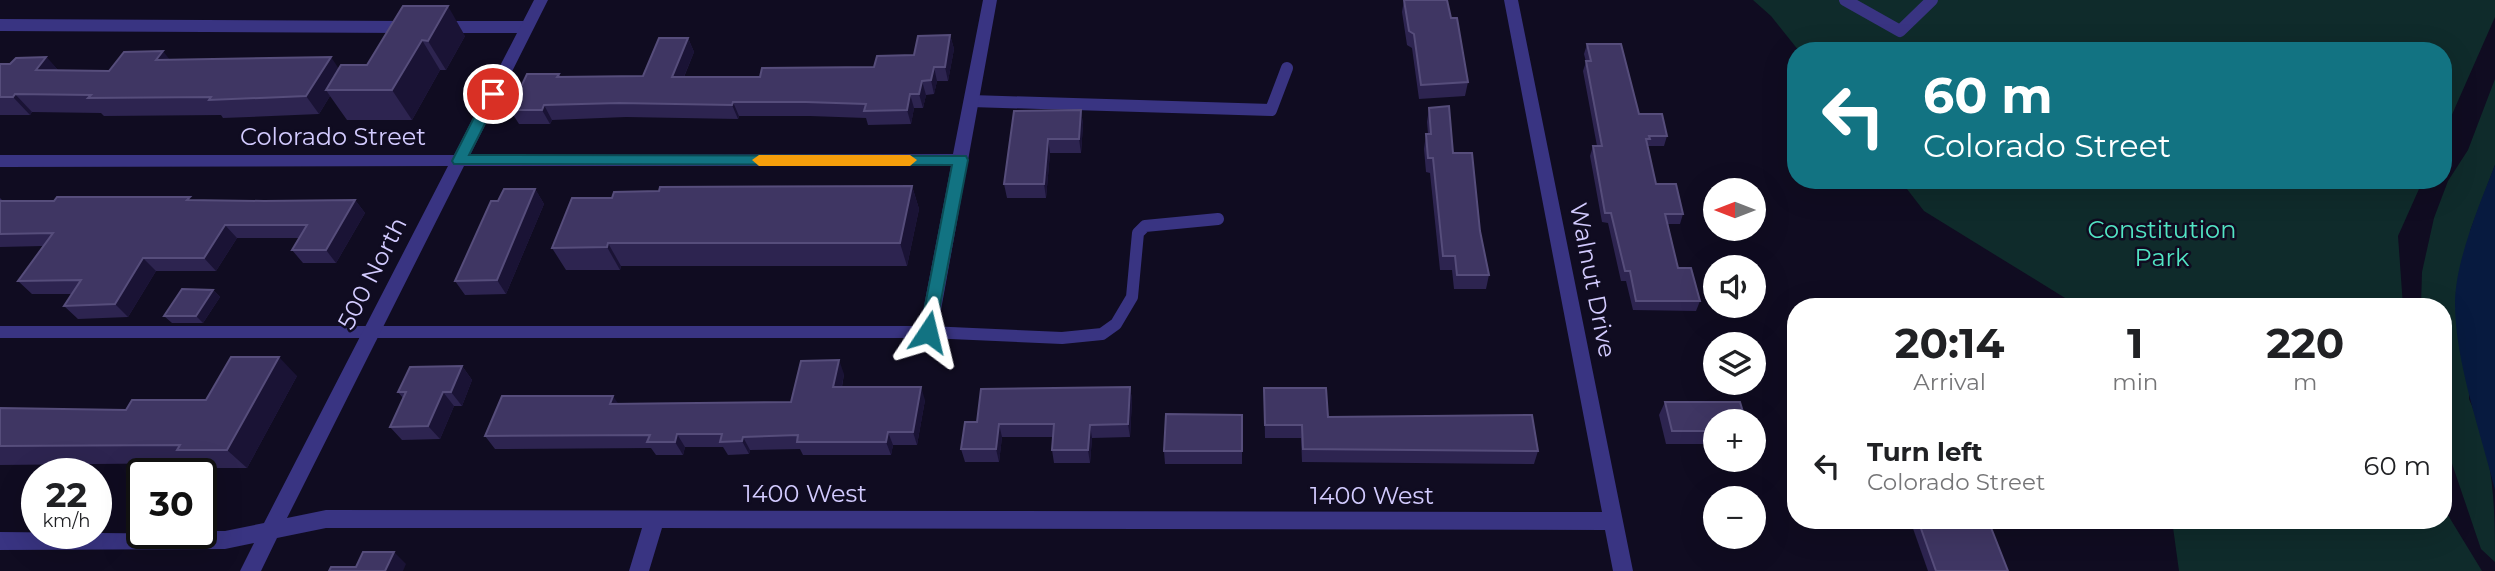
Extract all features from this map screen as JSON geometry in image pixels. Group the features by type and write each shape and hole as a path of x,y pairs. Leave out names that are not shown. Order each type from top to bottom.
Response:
{"street":[{"name":"500 North","path":"250,571 541,0"},
{"path":"928,332 990,0"},
{"name":"Walnut Drive","path":"1511,0 1623,571"},
{"name":"Colorado Street","path":"0,161 960,160"},
{"name":"1400 West","path":"0,541 225,540 326,519 1613,522"},
{"path":"639,571 655,519"}],"lane":[{"path":"1845,0 1900,31 1932,0"},
{"path":"0,25 418,27"},
{"path":"432,27 527,27"},
{"path":"971,101 1271,110 1287,68"},
{"path":"0,332 928,332 1062,338 1102,334 1116,324 1132,297 1138,233 1145,226 1218,219"}],"green space":[{"path":"1753,0 2495,0 2495,17 2452,115 2452,42 1792,42 1771,16"},
{"path":"2495,79 2495,165 2470,231 2469,399 2484,439 2488,459 2493,500 2495,562 2481,549 2452,464 2452,298 2421,298 2422,272 2434,218 2445,189 2452,189 2452,175 2468,150"},
{"name":"Constitution Park","path":"1907,189 2419,189 2398,236 2402,298 2065,298 1924,211"},
{"path":"2452,522 2482,571 2179,571 2173,529 2452,529"}],"water":[{"path":"2495,165 2495,490 2464,373 2455,303 2464,251"}],"building":[{"path":"1404,0 1447,0 1451,18 1457,18 1468,82 1421,85 1414,34 1409,31"},
{"path":"403,6 448,6 428,41 422,40 392,90 326,90 341,65 367,65"},
{"path":"950,35 945,67 934,67 931,80 922,81 919,94 910,94 907,110 864,111 866,104 733,102 732,105 544,105 542,110 510,110 527,74 559,74 557,77 643,76 659,38 688,38 672,77 760,77 762,68 874,67 877,56 914,55 918,36"},
{"path":"1587,44 1621,44 1639,114 1662,114 1667,136 1649,136 1650,139 1646,139 1656,184 1676,184 1683,214 1665,214 1678,268 1691,268 1700,301 1636,301 1630,271 1625,271 1611,213 1605,213 1593,146 1602,146 1586,61 1591,61"},
{"path":"163,51 156,60 331,57 306,96 209,100 211,97 88,98 91,95 15,94 13,97 0,97 0,64 10,64 16,58 46,57 36,70 109,71 124,52"},
{"path":"1449,106 1453,153 1472,153 1480,231 1489,275 1457,275 1455,256 1443,256 1433,158 1428,158 1426,134 1431,134 1429,108"},
{"path":"1081,110 1079,139 1048,139 1044,184 1004,184 1014,111"},
{"path":"912,186 900,243 608,243 607,247 552,248 572,198 612,198 614,192 659,191 660,187"},
{"path":"504,189 535,189 497,280 455,281 491,201 498,201"},
{"path":"57,197 355,200 326,250 292,250 307,225 225,225 204,258 143,258 115,304 64,306 81,280 18,281 53,233 0,234 0,201 54,201"},
{"path":"182,289 213,290 196,316 164,316"},
{"path":"231,357 279,357 227,450 177,450 180,445 0,446 0,408 126,410 132,400 206,400"},
{"path":"839,360 833,387 921,387 913,432 888,432 886,442 797,442 798,435 743,437 742,441 720,442 722,434 677,434 675,442 647,442 650,435 485,436 502,396 613,396 610,404 791,402 801,361"},
{"path":"462,366 451,392 443,392 428,426 390,427 406,392 398,392 410,367"},
{"path":"1130,387 1128,424 1090,425 1088,450 1052,450 1054,424 999,424 996,449 961,449 965,422 977,422 981,389"},
{"path":"1264,388 1326,388 1328,417 1532,415 1538,451 1303,449 1302,425 1265,425"},
{"path":"1665,402 1740,402 1742,409 1703,409 1703,431 1672,431"},
{"path":"1166,414 1242,415 1242,451 1164,451"},
{"path":"1921,529 1992,529 2008,571 1936,571"},
{"path":"363,552 394,552 385,571 329,571 331,567 356,567"}],"slow traffic":[{"path":"759,160 910,160"}],"route":[{"path":"493,94 459,161 960,160 928,332"}]}
